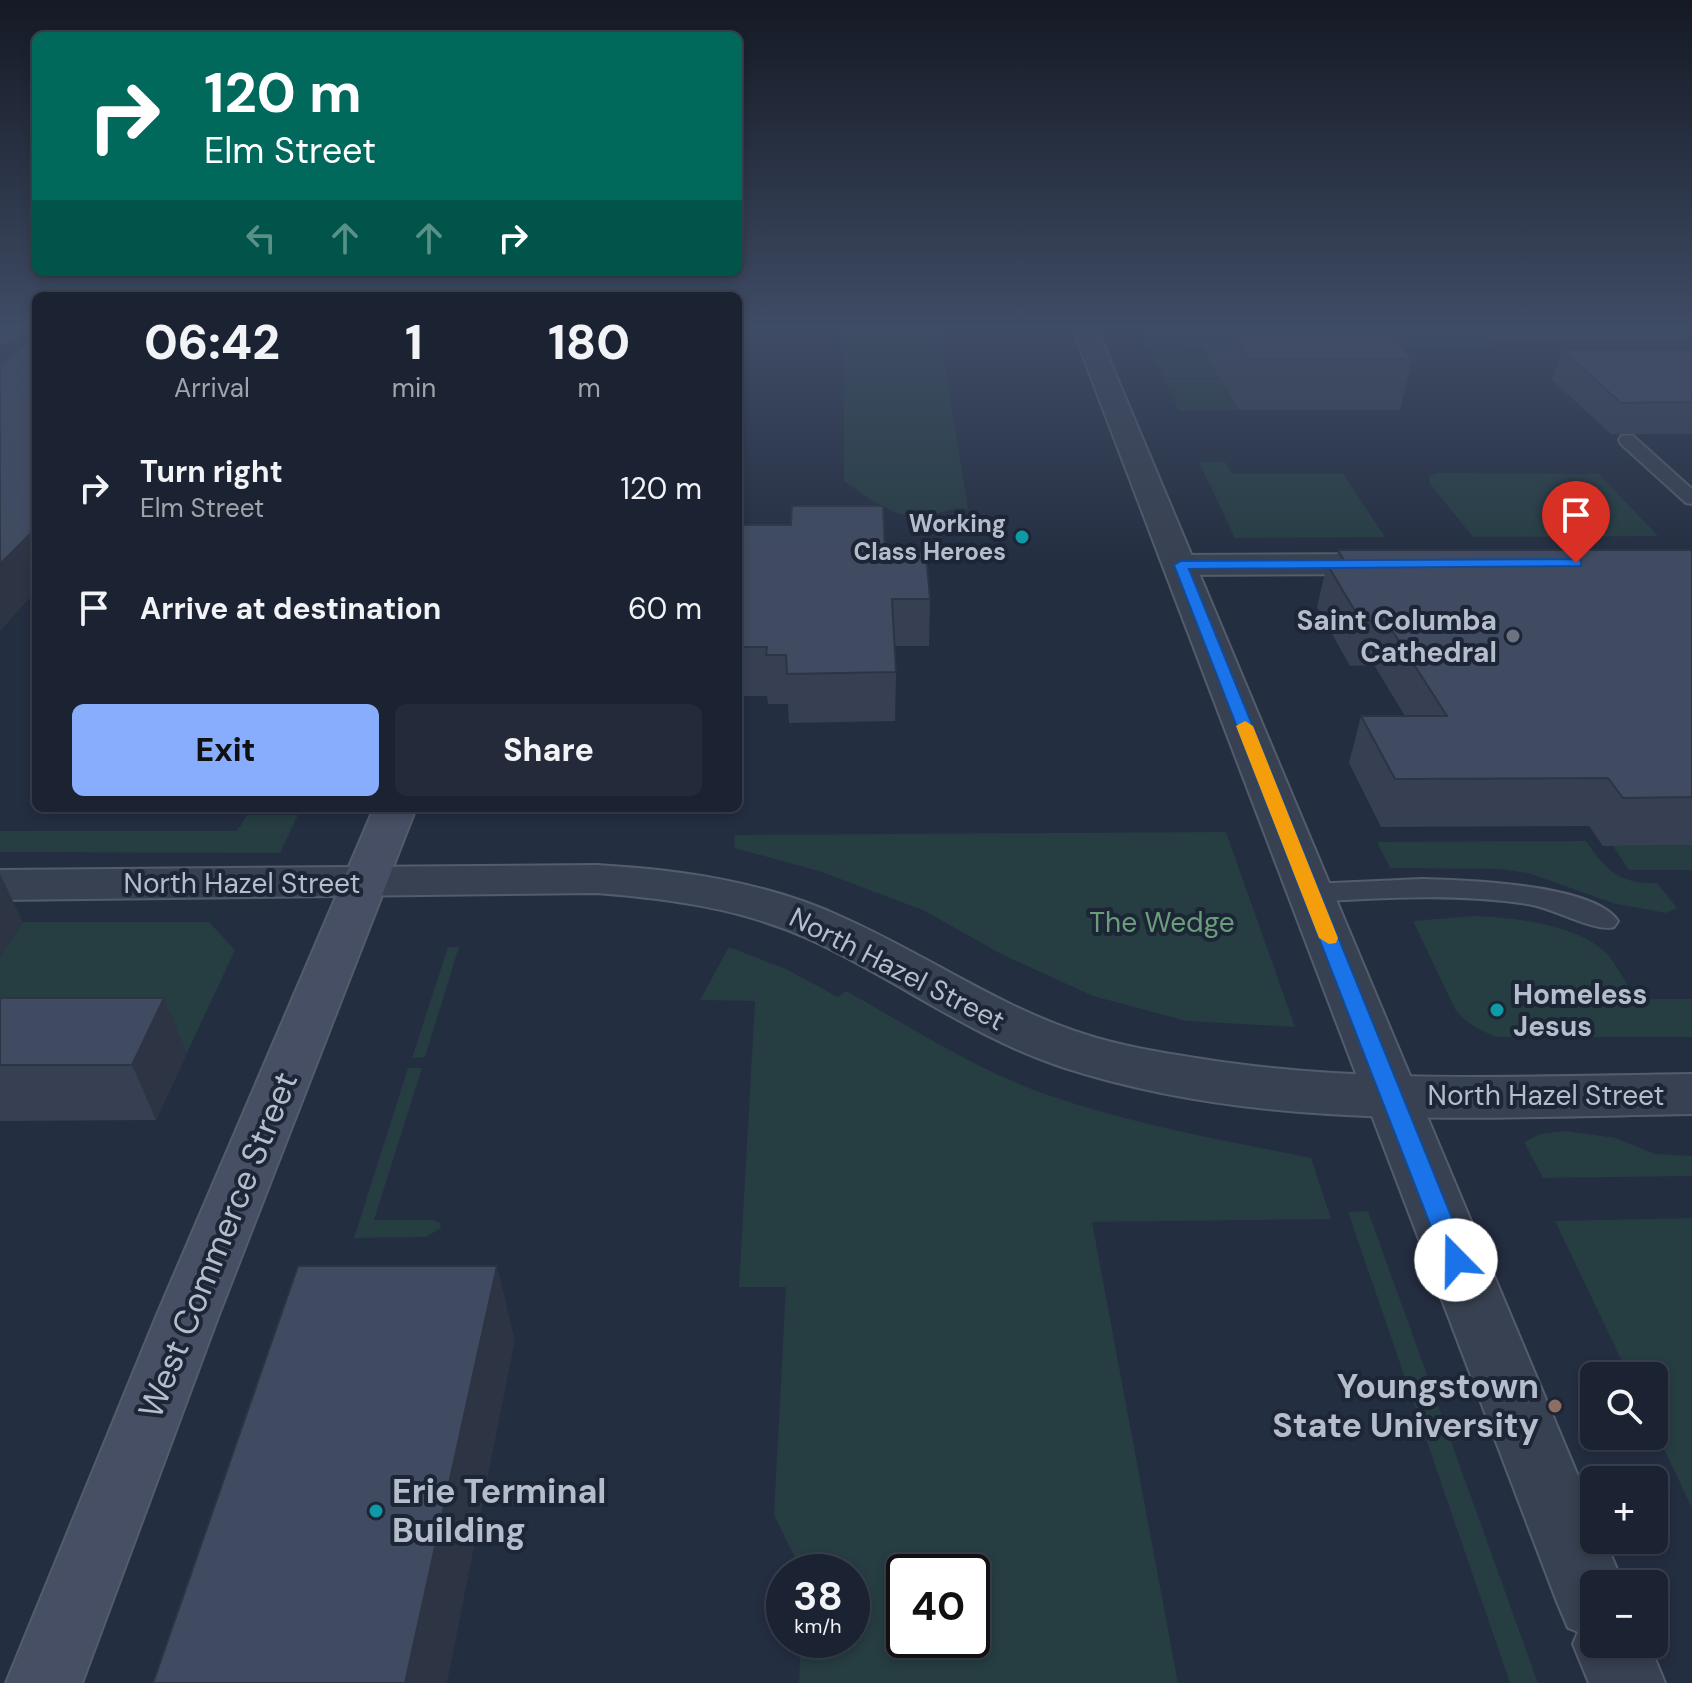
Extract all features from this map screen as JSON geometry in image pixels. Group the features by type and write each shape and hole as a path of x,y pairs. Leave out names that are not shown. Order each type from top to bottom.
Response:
{"main road":[{"name":"West Commerce Street","path":"44,1683 187,1317 393,812"}],"street":[{"path":"1117,409 1581,1570"},
{"path":"1181,565 1422,564"},
{"name":"North Hazel Street","path":"0,885 597,879 724,894 787,912 846,938 1001,1022 1077,1052 1146,1070 1310,1094 1692,1094"},
{"path":"1617,1658 1627,1683"}],"lane":[{"path":"1627,440 1692,499"},
{"path":"1311,893 1500,891 1548,900 1591,913 1604,921"}],"green space":[{"path":"844,409 952,409 968,509 952,509 924,516 903,514 882,506 844,481"},
{"path":"1178,409 1239,409 1239,410 1179,411"},
{"path":"1199,462 1225,462 1232,474 1343,474 1385,537 1235,538"},
{"path":"1436,473 1599,474 1658,536 1473,537 1430,484 1429,477"},
{"path":"247,815 298,815 280,853 0,852 0,831 237,831"},
{"name":"The Wedge","path":"1226,832 1295,1027 1186,1021 1093,996 1001,954 925,911 819,871 734,848 735,835"},
{"path":"1586,841 1615,873 1633,881 1657,883 1677,908 1666,913 1616,904 1528,873 1499,869 1390,868 1377,842"},
{"path":"1692,845 1692,870 1629,870 1613,846"},
{"path":"1472,916 1545,924 1581,936 1609,956 1636,999 1692,999 1692,1037 1497,1037 1479,1029 1455,1009 1413,921"},
{"path":"23,922 209,922 235,950 187,1053 0,1053 0,956"},
{"path":"448,947 459,947 425,1057 412,1058"},
{"path":"729,947 786,969 838,997 846,991 971,1062 1051,1096 1147,1124 1311,1158 1331,1219 1092,1222 1178,1683 799,1683 800,1658 870,1658 870,1554 793,1554 774,1515 786,1287 739,1287 755,1001 700,1000"},
{"path":"408,1068 422,1068 374,1220 433,1220 440,1223 441,1228 426,1237 354,1238"},
{"path":"1565,1131 1616,1138 1655,1154 1692,1156 1692,1176 1543,1178 1524,1142 1540,1134"},
{"path":"1368,1211 1538,1683 1510,1683 1348,1212"},
{"path":"1692,1218 1692,1508 1664,1450 1668,1450 1668,1362 1622,1362 1555,1221"}],"building":[{"path":"0,409 32,409 32,532 0,564"},
{"path":"792,506 883,506 885,552 926,552 930,599 892,599 896,672 787,674 786,655 766,655 767,647 742,647 742,525 791,525"},
{"path":"1338,550 1692,550 1692,797 1623,798 1608,778 1395,779 1361,716 1447,716 1386,621 1361,621 1327,564 1346,564"},
{"path":"0,998 164,998 132,1065 0,1065"},
{"name":"Erie Terminal Building","path":"298,1266 497,1266 405,1683 153,1683"}],"slow traffic":[{"path":"1245,726 1329,938"}],"place":[{"name":"Working Class Heroes","path":"1022,537"},
{"name":"Saint Columba Cathedral","path":"1513,636"},
{"name":"Homeless Jesus","path":"1497,1010"},
{"name":"Youngstown State University","path":"1555,1406"},
{"name":"Erie Terminal Building","path":"376,1511"}],"route":[{"path":"1456,1260 1181,565 1576,563"}]}
